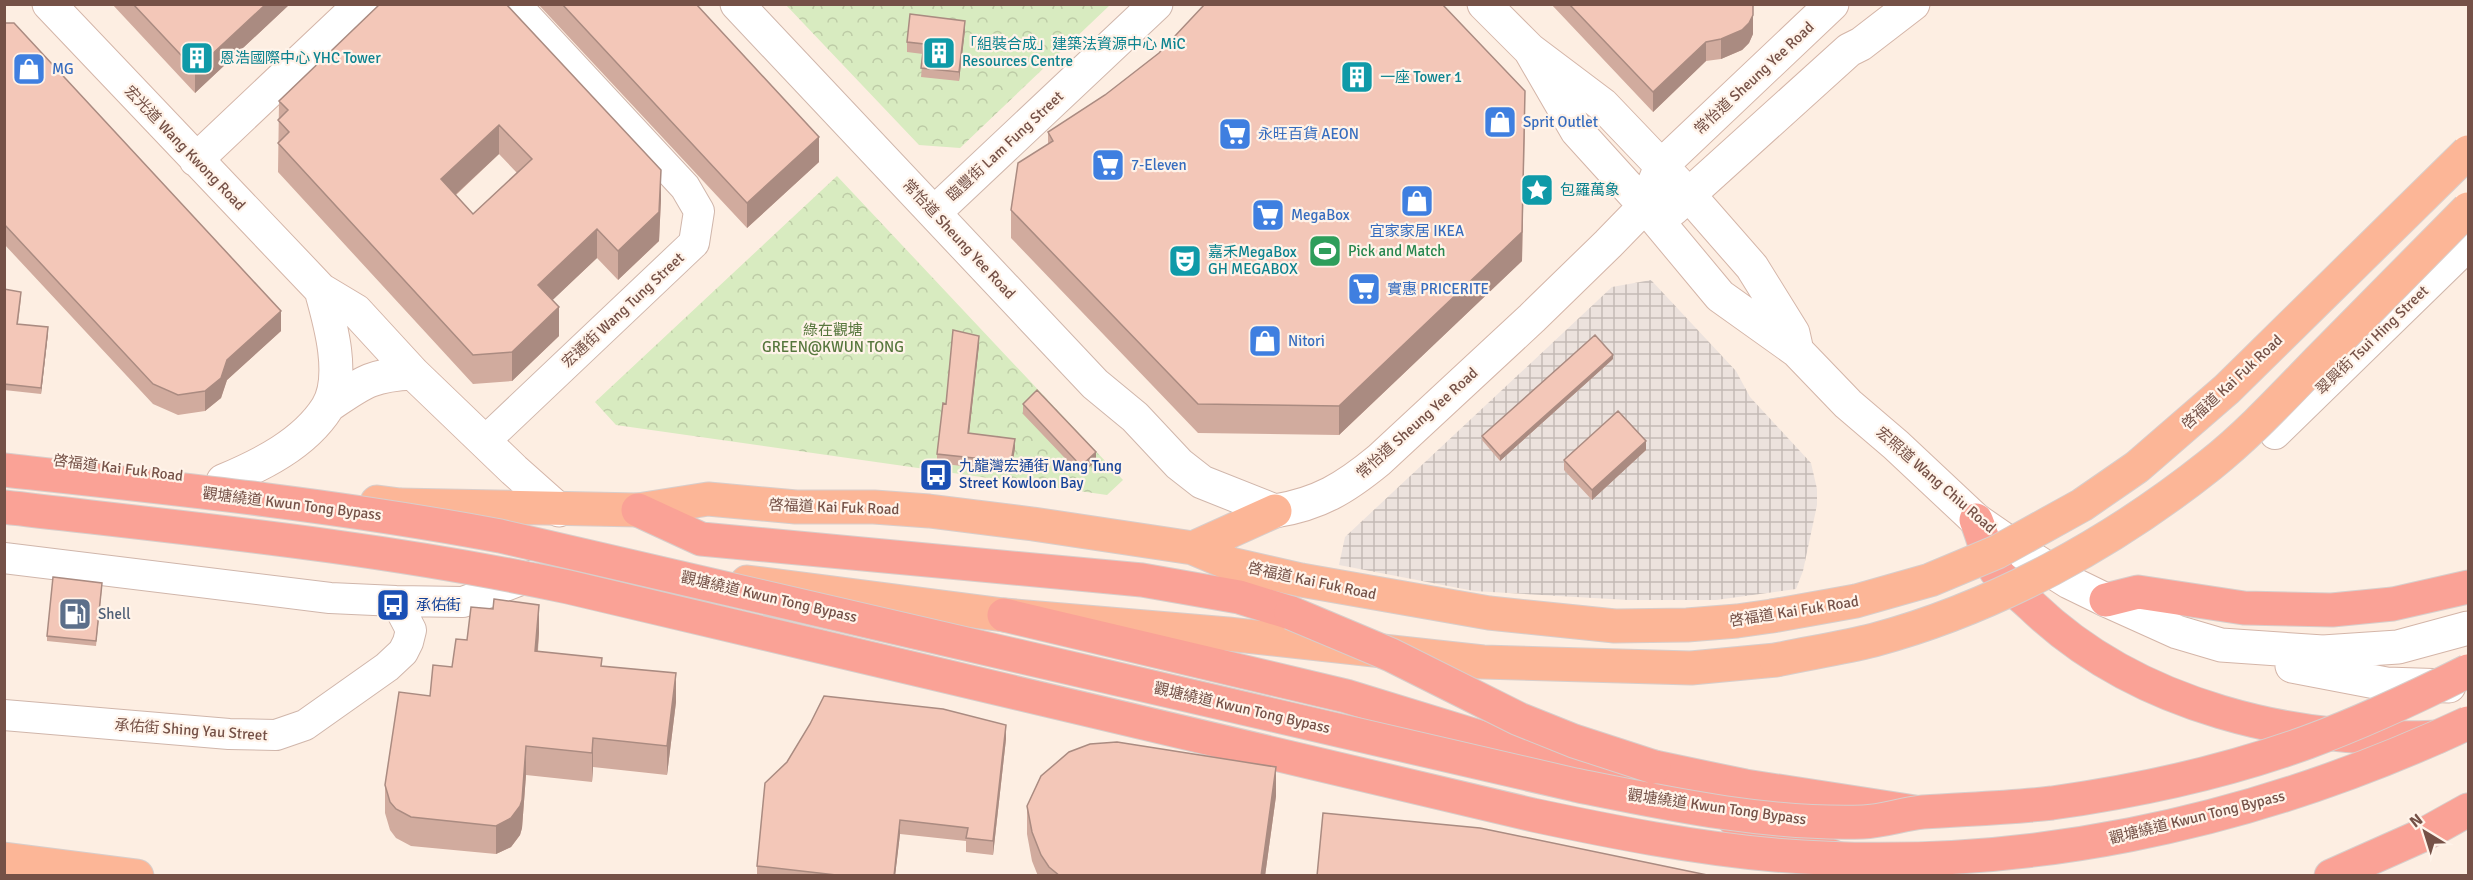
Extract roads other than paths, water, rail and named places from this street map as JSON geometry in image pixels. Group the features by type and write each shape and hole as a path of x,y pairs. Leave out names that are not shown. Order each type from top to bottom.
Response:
{"highway":[{"name":"啓福道 Kai Fuk Road","path":"4,454 400,505 638,510 708,500 796,507 874,507 929,511 1193,548 1231,564 1301,580 1488,613 1615,626 1687,625 1737,621 1856,601 1930,580 1997,552 2082,505 2137,467 2227,389 2469,152"},
{"path":"4,519 458,573 567,570 695,577 790,586 1004,615 1228,634 1484,662 1691,668 1776,660 1874,640 1946,616 2022,585 2165,500 2256,424 2469,209"},
{"name":"觀塘繞道 Kwun Tong Bypass","path":"4,470 285,501 404,518 500,536 1575,785 1649,800 1754,815 1824,821 1865,822 1920,813 2051,803 2213,771 2350,726 2469,671"},
{"name":"觀塘繞道 Kwun Tong Bypass","path":"4,507 339,546 463,565 568,587 1576,824 1709,848 1776,855 1886,860 1946,858 2041,849 2139,834 2203,819 2302,791 2357,771 2469,723"},
{"path":"638,510 701,539 1142,580 1239,597 1291,613 1343,633 1519,719 1604,752 1703,779 1920,813"},
{"path":"1193,548 1275,511"},
{"path":"1976,520 1996,571 2042,614 2105,660 2165,691 2219,711 2288,728 2376,738 2469,735"},
{"path":"2106,600 2138,592 2244,608 2332,610 2393,604 2457,590"},
{"path":"1004,615 1346,696 1390,709 1647,788 1884,876"},
{"path":"2331,876 2423,835 2469,810"},
{"path":"4,859 137,876"}],"main road":[{"name":"宏光道 Wang Kwong Road","path":"49,4 321,291 357,311 413,373 484,442 560,510"},
{"path":"196,160 361,4"},
{"name":"常怡道 Sheung Yee Road","path":"737,4 1095,384 1135,417 1179,464 1202,482 1275,511 1304,506 1354,481 1380,460 1532,318 1651,214 1689,195 1849,50 1861,44 1914,4"},
{"name":"臨豐街 Lam Fung Street","path":"934,213 1156,4"},
{"name":"宏照道 Wang Chiu Road","path":"1484,4 1530,50 1604,105 1689,195 1752,267 1793,333 1797,351"},
{"path":"1849,50 1855,36 1880,4"},
{"name":"常怡道 Sheung Yee Road","path":"1651,214 1661,166 1831,5"},
{"name":"宏照道 Wang Chiu Road","path":"1530,50 1576,131 1651,214 1720,296 1797,351 1848,404 1896,445 1976,520 2069,582 2177,632 2221,645 2323,652 2398,647 2469,628"},
{"name":"宏光道 Wang Kwong Road","path":"223,481 282,451 314,423 328,406 334,386 335,352 331,325 321,291"},
{"path":"328,406 372,378 387,374 413,373"},
{"name":"宏照道 Wang Chiu Road","path":"2221,645 2238,656 2386,684 2469,687"}],"street":[{"name":"宏通街 Wang Tung Street","path":"484,442 694,243 699,211 685,187 515,4"},
{"name":"翠興街 Tsui Hing Street","path":"2275,434 2469,246"},
{"path":"4,558 330,598 396,601 463,602 541,572"},
{"name":"承佑街 Shing Yau Street","path":"4,715 229,734 276,735 305,726 387,667 403,652 411,630 396,601"}],"place":[{"name":"「組裝合成」建築法資源中心 MiC Resources Centre","path":"939,53"},
{"name":"恩浩國際中心 YHC Tower","path":"197,58"},
{"name":"MG","path":"29,69"},
{"name":"一座 Tower 1","path":"1357,77"},
{"name":"Sprit Outlet","path":"1500,122"},
{"name":"永旺百貨 AEON","path":"1235,134"},
{"name":"7-Eleven","path":"1108,165"},
{"name":"包羅萬象","path":"1537,190"},
{"name":"宜家家居 IKEA","path":"1417,201"},
{"name":"MegaBox","path":"1268,215"},
{"name":"Pick and Match","path":"1325,251"},
{"name":"嘉禾MegaBox GH MEGABOX","path":"1185,261"},
{"name":"實惠 PRICERITE","path":"1364,289"},
{"name":"Nitori","path":"1265,341"},
{"name":"九龍灣宏通街 Wang Tung Street Kowloon Bay","path":"936,475"},
{"name":"承佑街","path":"393,605"},
{"name":"Shell","path":"75,614"}],"park label":[{"name":"綠在觀塘 GREEN@KWUN TONG","path":"833,338"}]}
